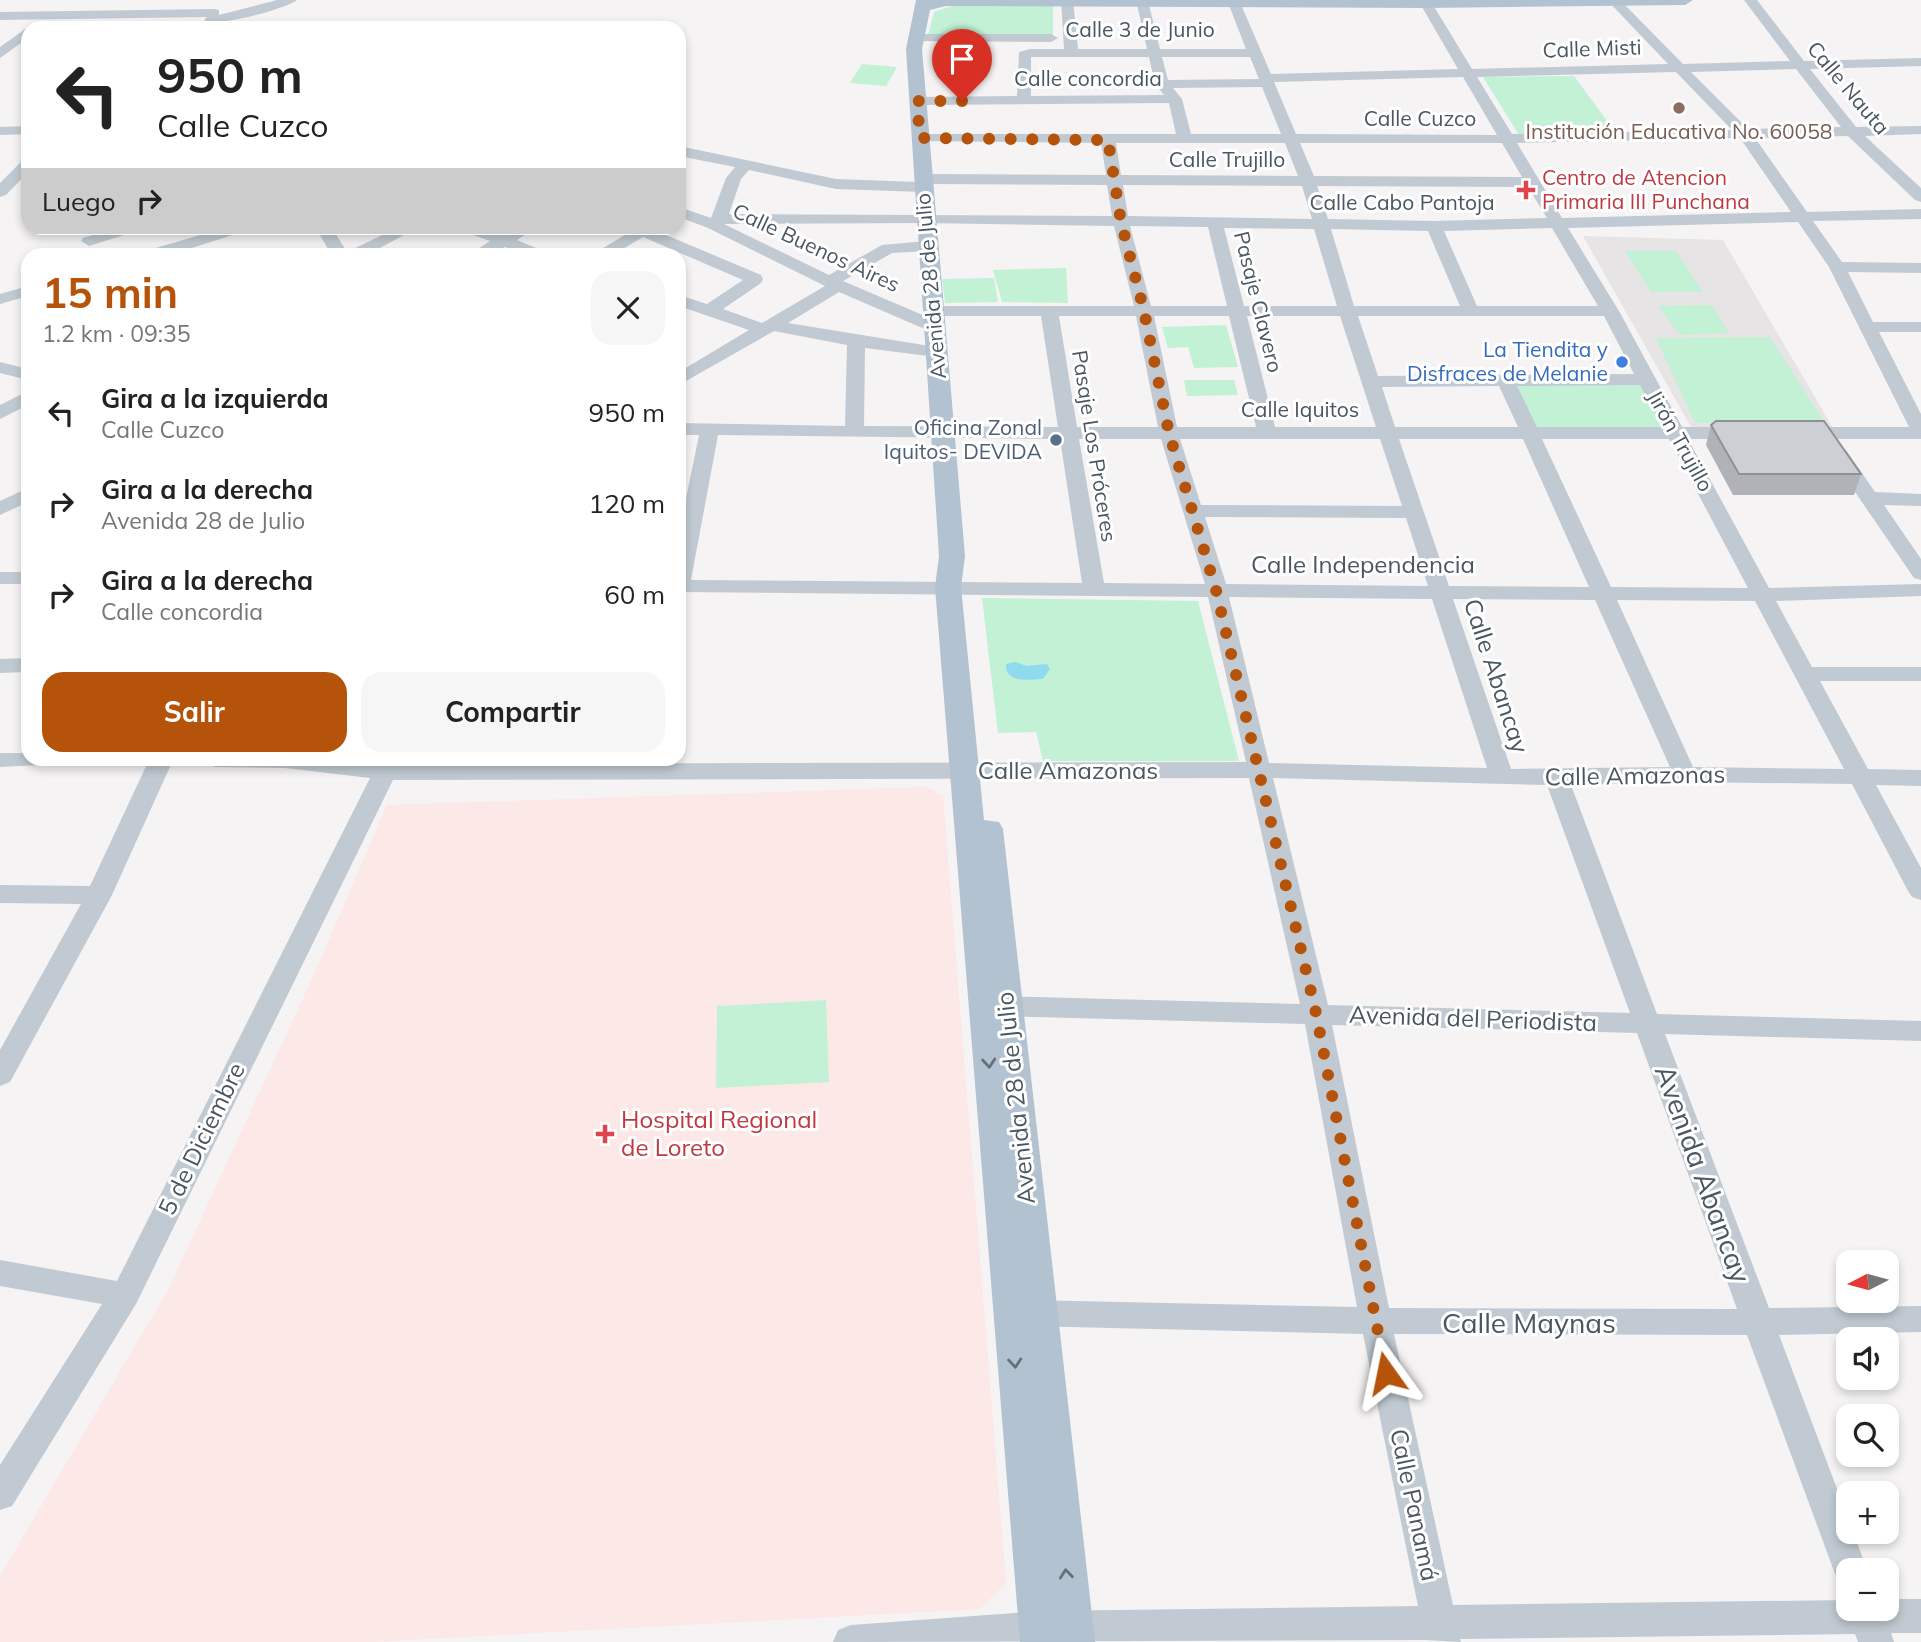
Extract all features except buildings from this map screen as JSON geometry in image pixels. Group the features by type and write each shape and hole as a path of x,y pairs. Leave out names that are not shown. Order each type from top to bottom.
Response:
{"main road":[{"path":"927,6 1067,1 1685,0"},
{"name":"Avenida 28 de Julio","path":"927,6 915,38 932,318 944,433 954,577 1057,1635"}],"street":[{"path":"0,16 213,15 227,18 291,0"},
{"name":"Calle Nauta","path":"1750,0 1852,132 1921,197"},
{"path":"1067,1 1071,53"},
{"path":"1142,1 1161,84 1175,99 1185,140"},
{"name":"Calle Abancay","path":"1233,1 1308,181 1501,776"},
{"name":"Jirón Trujillo","path":"1425,1 1610,311 1921,891"},
{"path":"1614,1 1746,136 1837,267 1921,433 1784,433"},
{"path":"39,21 46,15"},
{"path":"118,21 123,16"},
{"path":"0,54 21,36"},
{"path":"915,38 1069,38"},
{"name":"Calle 3 de Junio","path":"1024,100 1024,55 1030,53 1256,53"},
{"name":"Calle Misti","path":"1161,84 1921,62"},
{"name":"Calle concordia","path":"917,101 1175,99"},
{"path":"0,131 21,129"},
{"name":"Calle Cuzco","path":"920,138 1290,141 1746,136 1921,130"},
{"name":"Calle Panamá","path":"1108,140 1121,222 1144,311 1169,433 1216,590 1316,1013 1376,1322 1441,1633"},
{"path":"686,152 810,180"},
{"path":"717,222 734,178 745,165"},
{"path":"0,192 21,170"},
{"path":"1895,172 1921,171"},
{"path":"734,178 810,180"},
{"name":"Calle Trujillo","path":"810,180 836,184 1114,180 1532,182"},
{"name":"Calle Buenos Aires","path":"686,214 717,222 834,283 932,318"},
{"name":"Calle Cabo Pantoja","path":"717,222 926,218 1434,226 1921,214"},
{"name":"Pasaje Clavero","path":"1215,224 1267,433"},
{"path":"1434,226 1470,310"},
{"path":"91,235 103,248"},
{"path":"174,248 216,235"},
{"path":"368,248 394,235"},
{"path":"487,235 524,248"},
{"path":"490,248 515,235"},
{"path":"612,248 635,235"},
{"path":"658,235 755,279 709,311"},
{"path":"686,376 769,328 888,248 927,246"},
{"path":"1837,267 1921,268"},
{"path":"0,299 21,293"},
{"path":"686,303 769,328 936,352"},
{"path":"932,318 1049,311 1610,311"},
{"name":"Pasaje Los Próceres","path":"1049,311 1094,589"},
{"path":"1867,327 1921,327"},
{"path":"854,432 856,341"},
{"path":"0,367 21,373"},
{"path":"1372,382 1647,379"},
{"path":"1506,381 1685,774"},
{"path":"0,413 21,401"},
{"name":"Calle Iquitos","path":"686,429 944,433 1757,433"},
{"path":"686,550 709,430"},
{"path":"1825,433 1921,573"},
{"path":"0,509 21,498"},
{"path":"1870,498 1921,500"},
{"path":"1193,511 1415,512"},
{"name":"Calle Independencia","path":"686,586 954,577 1094,589 1764,595 1921,590"},
{"path":"0,578 21,578"},
{"path":"0,666 21,665"},
{"path":"1807,674 1921,674"},
{"path":"0,760 21,760"},
{"path":"0,1075 99,895 159,766"},
{"name":"Calle Amazonas","path":"336,766 385,772 462,766 973,771 1260,770 1556,778 1685,774 1921,778"},
{"name":"5 de Diciembre","path":"0,1495 125,1295 385,772"},
{"name":"Avenida Abancay","path":"1556,778 1846,1558"},
{"path":"0,894 99,895"},
{"name":"Avenida del Periodista","path":"995,1006 1921,1031"},
{"path":"0,1273 125,1295"},
{"name":"Calle Maynas","path":"1025,1313 1376,1322 1758,1323 1921,1319"},
{"path":"851,1642 1057,1635 1441,1633 1869,1622 1921,1616"}],"shaded area":[{"path":"1583,236 1723,240 1833,428 1691,427"},
{"name":"Hospital Regional de Loreto","path":"927,787 943,796 1006,1583 980,1609 371,1642 0,1642 0,1576 169,1288 312,979 387,805"}],"green space":[{"path":"954,5 1053,6 1053,36 928,35 934,12"},
{"path":"862,64 897,67 886,86 850,83"},
{"path":"1574,76 1616,133 1519,135 1483,77"},
{"path":"1625,251 1676,251 1703,292 1651,292"},
{"path":"1066,268 1068,303 1002,302 993,270"},
{"path":"994,278 998,302 945,303 942,279"},
{"path":"1712,305 1729,333 1680,335 1658,306"},
{"path":"1226,325 1238,367 1194,368 1188,347 1168,348 1162,327"},
{"path":"1770,337 1825,423 1695,423 1656,338"},
{"path":"1184,380 1234,380 1238,395 1187,396"},
{"path":"1642,382 1667,429 1528,429 1502,383"},
{"path":"982,598 1198,601 1239,761 1043,761 1036,732 998,733"},
{"path":"826,1000 829,1082 716,1088 717,1006"}],"water":[{"path":"1015,662 1027,666 1047,664 1050,669 1043,679 1018,679 1007,670 1006,664"}],"place":[{"name":"Institución Educativa No. 60058","path":"1679,108"},
{"name":"Centro de Atencion Primaria III Punchana","path":"1526,190"},
{"name":"La Tiendita y Disfraces de Melanie","path":"1622,362"},
{"name":"Oficina Zonal Iquitos- DEVIDA","path":"1056,440"},
{"name":"Hospital Regional de Loreto","path":"605,1134"}],"route":[{"path":"962,101 917,101 920,138 1108,140 1121,222 1144,311 1169,433 1216,590 1316,1013 1386,1373"}]}
